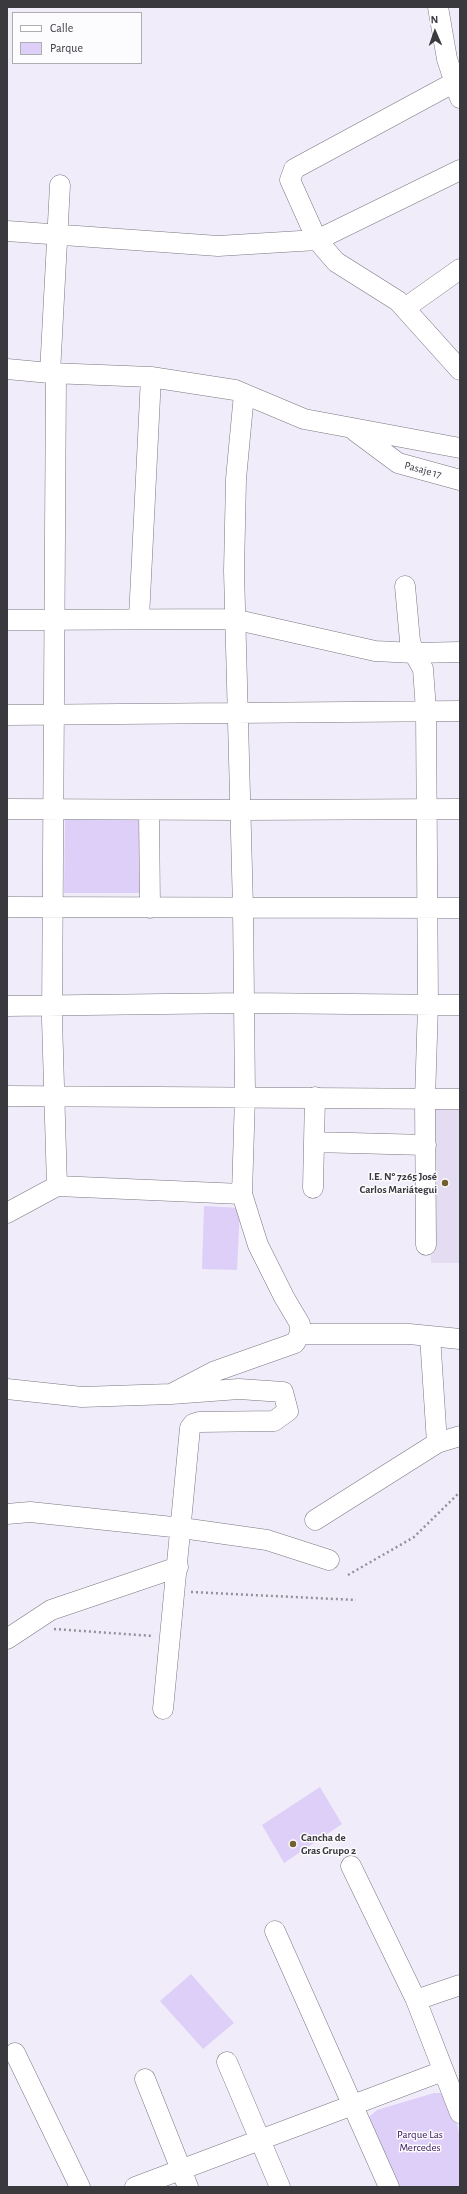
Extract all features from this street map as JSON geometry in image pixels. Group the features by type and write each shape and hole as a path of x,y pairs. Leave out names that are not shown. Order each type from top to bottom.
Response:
{"street":[{"path":"438,7 439,21 453,58 457,90 294,169 290,180 317,240 336,262 367,280 405,308 460,370"},
{"path":"7,231 218,246 317,240 460,170"},
{"path":"57,1186 52,1006 54,619 53,373 60,185"},
{"path":"405,308 460,269"},
{"path":"7,369 53,373 151,377 235,390 304,419 460,448"},
{"path":"139,618 151,377"},
{"path":"171,1394 213,1372 295,1343 300,1334 300,1324 284,1297 258,1245 242,1194 245,1096 243,908 234,571 236,479 244,394"},
{"name":"Pasaje 17","path":"350,427 398,463 460,480"},
{"path":"405,586 410,641 414,653 423,669 426,710 428,1005 425,1099 426,1245"},
{"path":"7,620 139,618 235,620 375,651 414,653 460,652"},
{"path":"7,715 426,710 460,711"},
{"path":"7,809 460,809"},
{"path":"149,810 150,908"},
{"path":"7,907 460,908"},
{"path":"7,1006 244,1003 460,1005"},
{"path":"7,1096 245,1096 460,1099"},
{"path":"313,1188 316,1097"},
{"path":"314,1142 426,1145"},
{"path":"7,1213 57,1186 242,1194"},
{"path":"300,1334 430,1336 460,1338"},
{"path":"430,1336 437,1443"},
{"path":"7,1389 82,1397 239,1390 283,1392 288,1411 274,1421 193,1424 190,1428 182,1528 163,1709"},
{"path":"315,1520 437,1443 460,1436"},
{"path":"7,1514 30,1512 182,1528 267,1540 329,1560"},
{"path":"7,1639 51,1610 178,1567"},
{"path":"351,1866 416,2000 460,2113"},
{"path":"274,1931 389,2187"},
{"path":"416,2000 460,1985"},
{"path":"16,2053 80,2187"},
{"path":"227,2062 280,2187"},
{"path":"135,2187 184,2178 260,2140 444,2071"},
{"path":"145,2079 184,2178"}],"path":[{"path":"348,1575 414,1537 460,1492"},
{"path":"175,1591 356,1600"},
{"path":"26,1627 170,1638"}],"shaded area":[{"name":"I.E. Nº 7265 José Carlos Mariátegui","path":"429,1104 460,1104 460,1263 431,1263"}],"green space":[{"path":"65,818 144,819 143,893 64,893"},
{"path":"204,1206 240,1208 237,1270 202,1269"},
{"name":"Cancha de Gras Grupo 2","path":"320,1787 342,1824 284,1863 262,1825"},
{"path":"191,1974 234,2023 203,2049 160,2001"},
{"name":"Parque Las Mercedes","path":"434,2093 441,2093 449,2103 458,2126 460,2138 460,2187 395,2187 369,2117 377,2110"}],"place":[{"name":"I.E. Nº 7265 José Carlos Mariátegui","path":"445,1183"},
{"name":"Cancha de Gras Grupo 2","path":"293,1844"}]}
